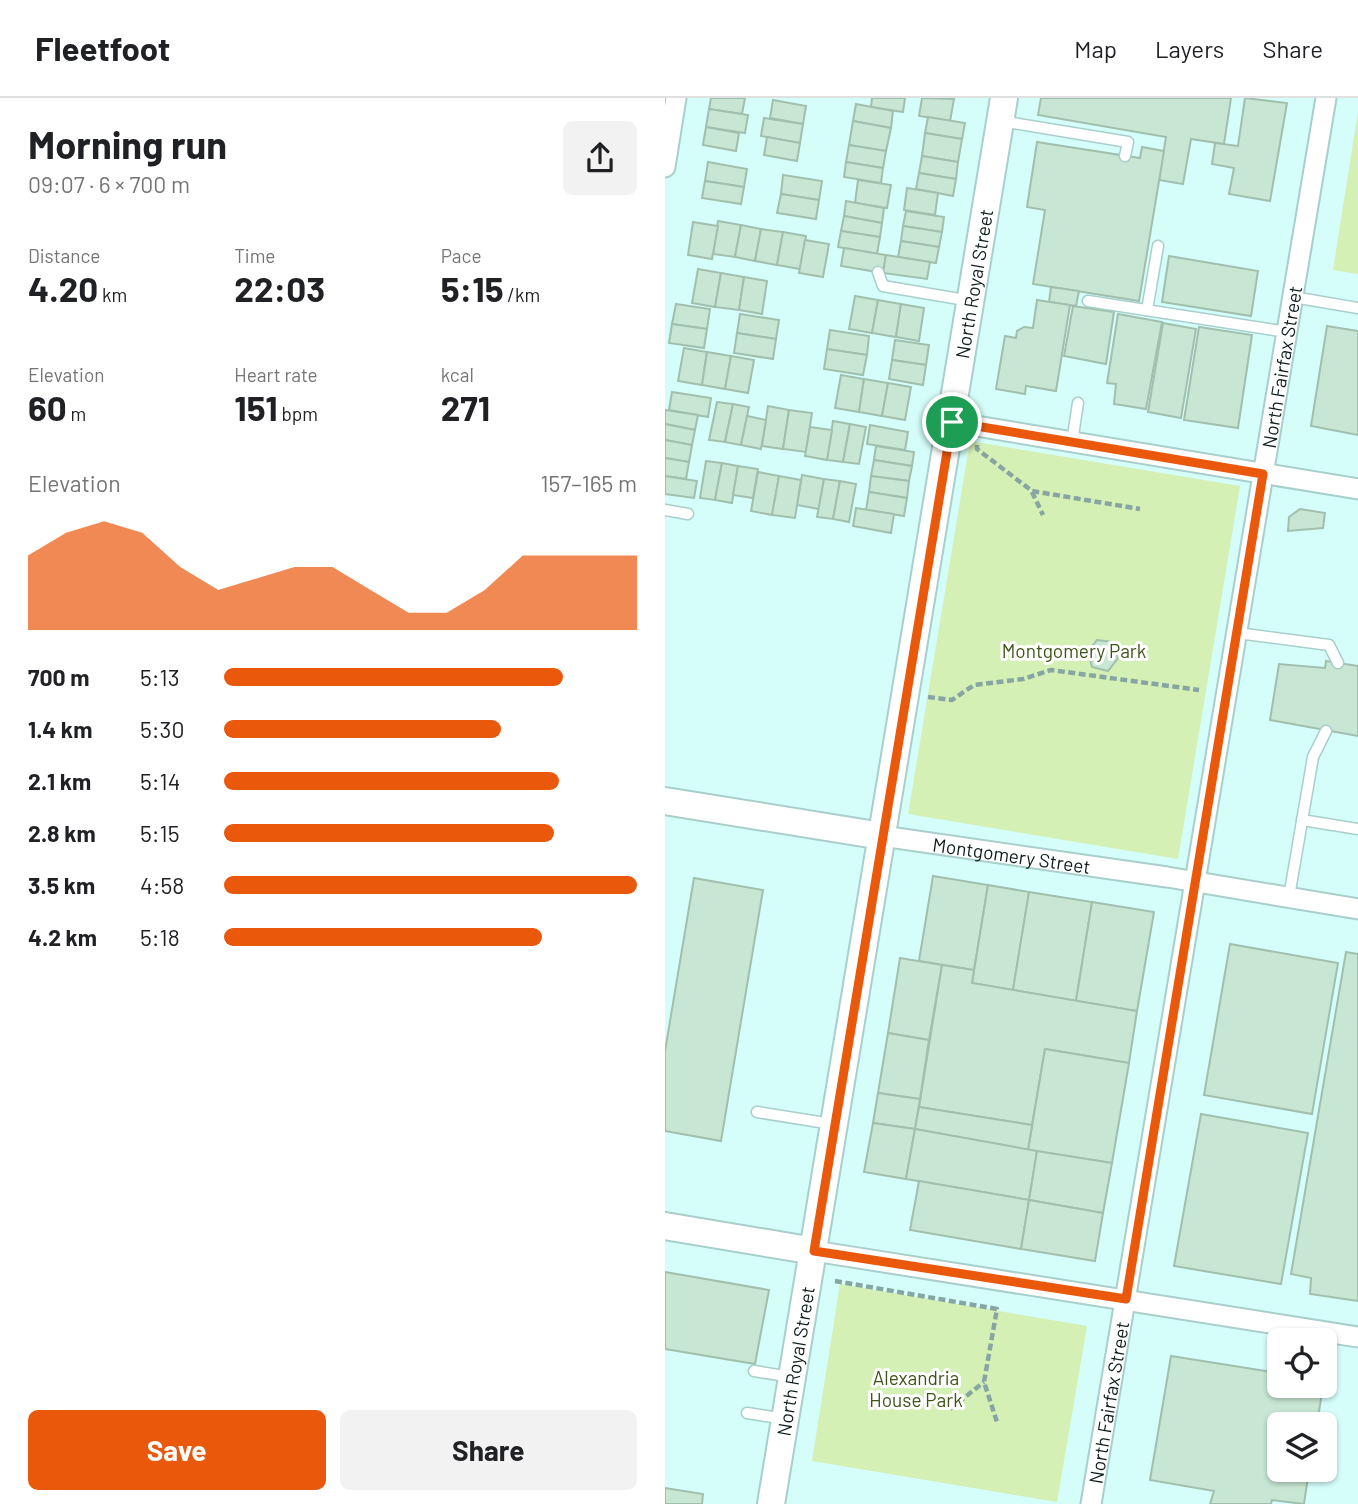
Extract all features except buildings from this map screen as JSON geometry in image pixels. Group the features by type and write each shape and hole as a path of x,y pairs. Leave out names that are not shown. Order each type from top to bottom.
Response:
{"street":[{"path":"665,167 677,98"},
{"name":"North Fairfax Street","path":"1091,1504 1327,98"},
{"name":"North Royal Street","path":"771,1504 1002,110"},
{"path":"952,422 1358,489"},
{"name":"Montgomery Street","path":"665,801 1358,909"},
{"path":"665,1226 1358,1337"}],"lane":[{"path":"1002,110 1128,142 1125,156"},
{"path":"1147,310 1158,246"},
{"path":"878,272 883,286 971,301"},
{"path":"1293,297 1358,308"},
{"path":"1088,301 1287,332"},
{"path":"1072,442 1078,403"},
{"path":"665,510 688,514"},
{"path":"1237,633 1329,645 1338,663"},
{"path":"1289,897 1313,757 1326,731"},
{"path":"1302,820 1358,829"},
{"path":"757,1112 835,1124"},
{"path":"754,1371 793,1378"},
{"path":"747,1413 786,1419"}],"path":[{"path":"979,427 977,449 1032,491 1140,509"},
{"path":"1032,491 1043,515"},
{"path":"906,695 952,700 974,685 1023,679 1051,670 1199,690"},
{"path":"835,1281 997,1310 984,1382 997,1422"},
{"path":"950,1409 984,1382"}],"green space":[{"path":"1358,112 1358,274 1333,270"},
{"name":"Montgomery Park","path":"970,441 1240,486 1178,859 908,814"},
{"name":"Alexandria House Park","path":"840,1284 1087,1326 1057,1502 812,1461"}],"route":[{"path":"952,422 1263,474 1126,1299 814,1251 952,422"}]}
